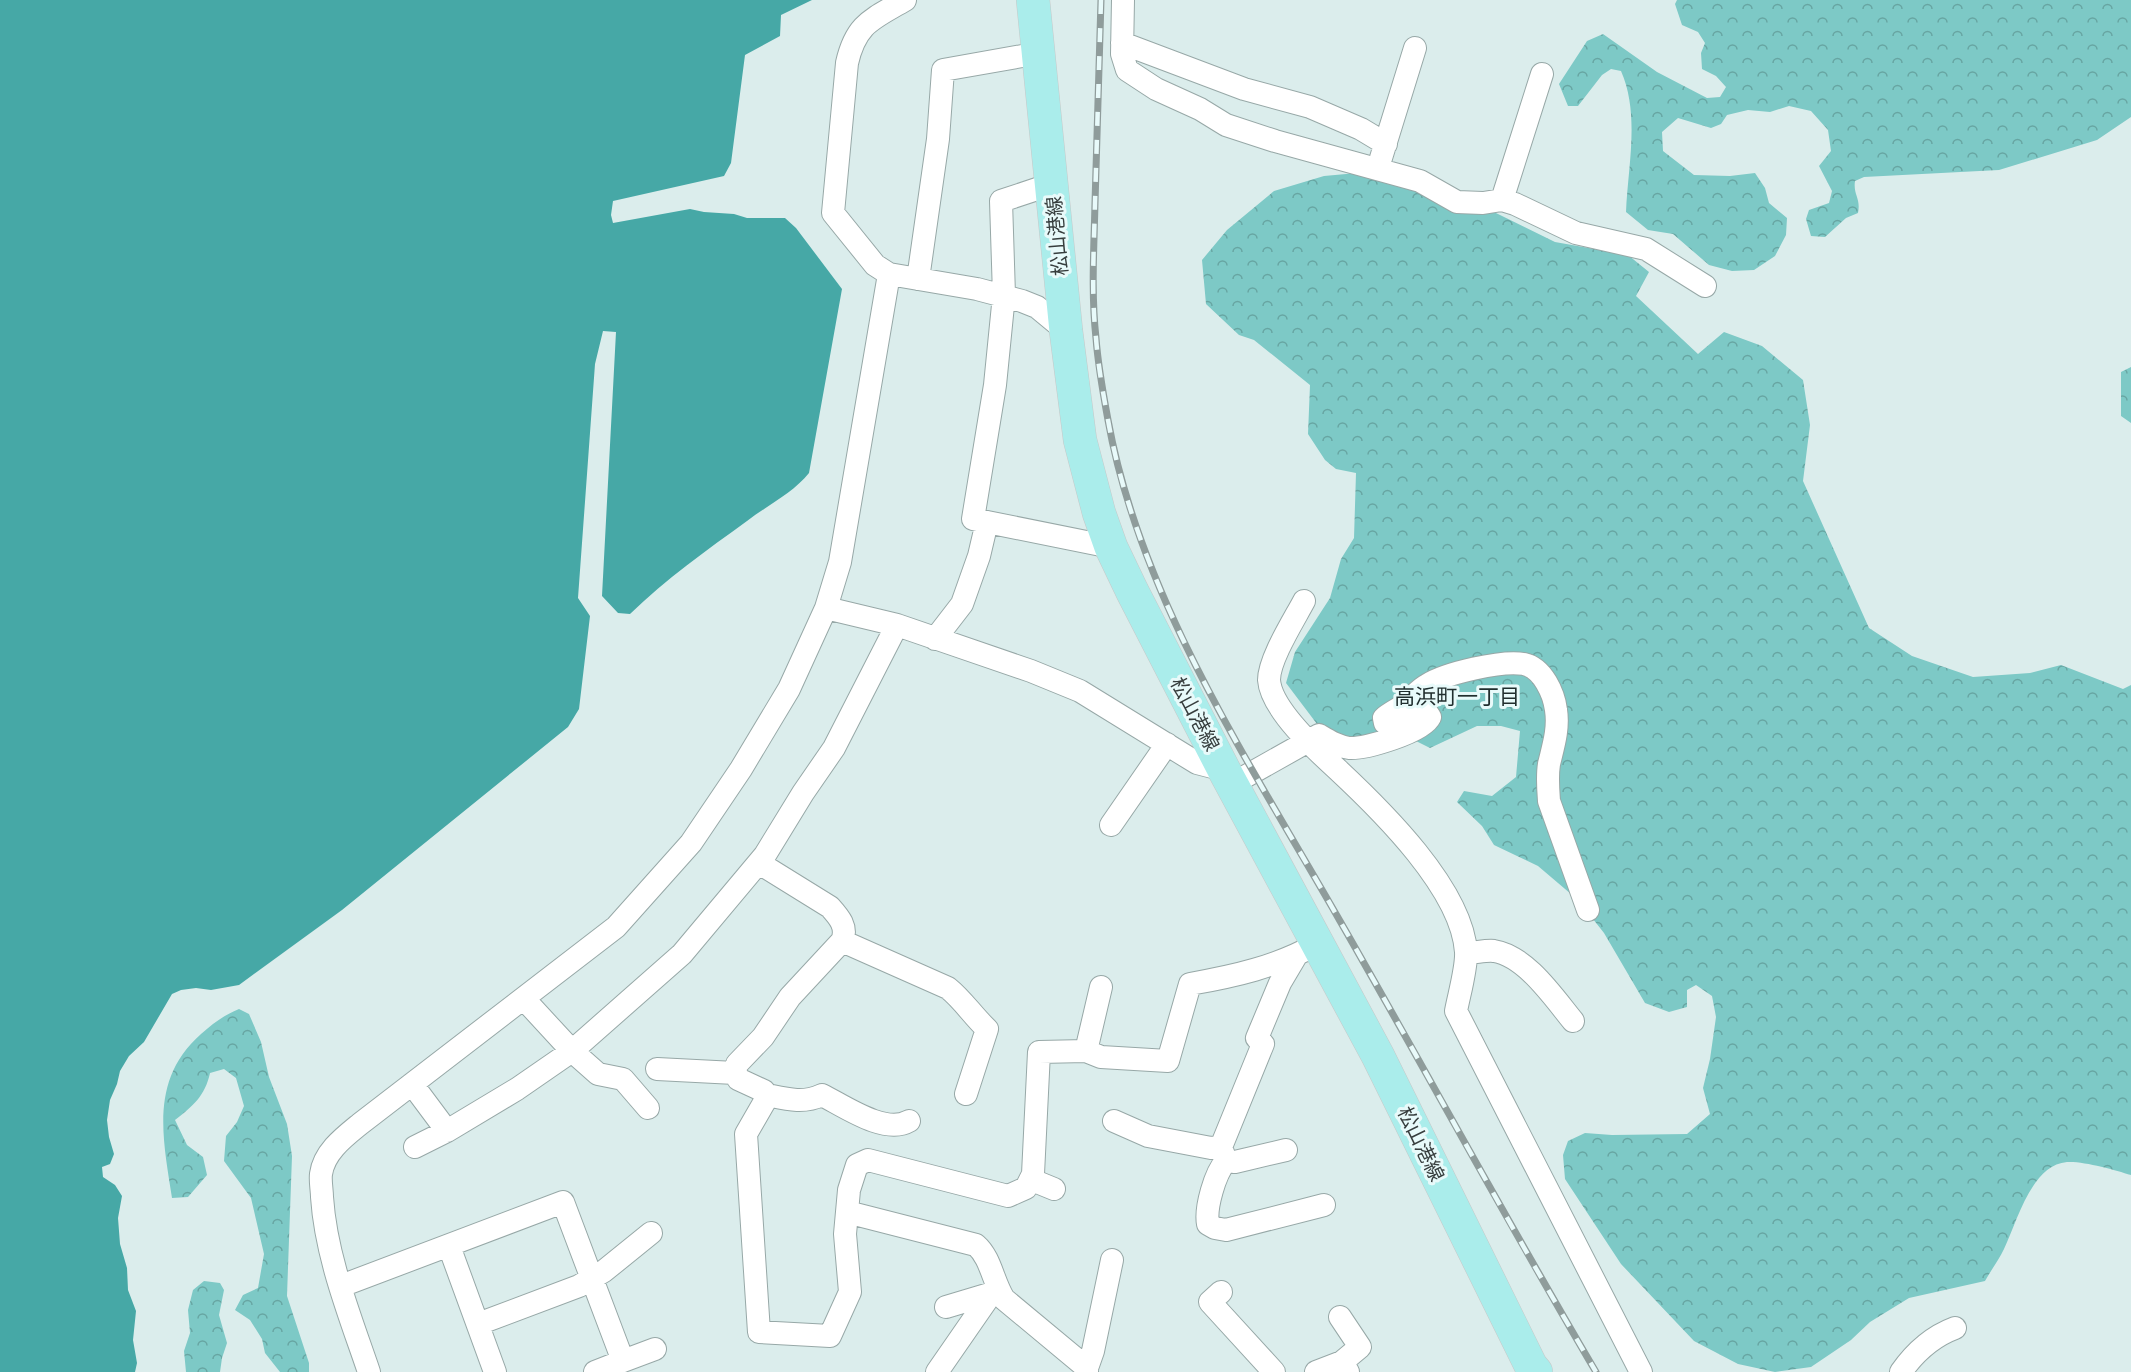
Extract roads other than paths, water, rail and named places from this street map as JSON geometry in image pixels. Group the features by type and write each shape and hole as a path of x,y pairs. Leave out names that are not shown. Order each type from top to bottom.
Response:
{"main road":[{"name":"松山港線","path":"1033,0 1066,331 1080,440 1099,513 1111,548 1228,777 1306,950 1378,1056 1536,1372"}],"street":[{"path":"905,0 866,23 852,43 847,63 832,213 875,265 889,274 1004,296 1036,307 1066,331"},
{"path":"1123,0 1122,54 1127,70 1156,89 1226,124 1275,141 1420,181 1457,202 1483,203 1502,200 1515,204 1576,233 1646,249 1705,286"},
{"path":"1122,43 1244,88 1310,107 1361,129 1386,144"},
{"path":"1377,168 1415,48"},
{"path":"918,279 938,139 943,70 1039,54"},
{"path":"1502,200 1542,74"},
{"path":"1052,184 1001,201 1004,296 995,385 973,519 1111,548"},
{"path":"369,1372 341,1286 324,1220 321,1173 328,1156 341,1140 616,927 691,843 741,769 789,689 826,608 840,562 889,274"},
{"path":"935,639 962,604 979,556 987,522"},
{"path":"1304,601 1272,663 1269,677 1270,690 1285,715 1308,742 1368,799 1409,843 1429,870 1458,919 1466,953 1456,1011 1641,1372"},
{"path":"826,608 897,625 1031,670 1080,692 1197,763 1228,777 1319,735 1336,746 1352,748 1365,747 1405,733 1428,721 1430,717 1428,714 1398,722 1385,723 1384,718 1406,704 1426,685 1483,667 1510,663 1526,664 1545,680 1557,712 1555,744 1547,782 1548,801 1588,910"},
{"path":"415,1147 447,1131 516,1089 572,1051 682,954 759,863 834,748 897,625"},
{"path":"1111,825 1167,744"},
{"path":"759,863 830,907 843,924 845,936 790,997 763,1037 737,1064 735,1073 738,1079 764,1091 767,1095 798,1101 811,1100 822,1095 873,1121 889,1125 902,1126 909,1121"},
{"path":"842,941 948,988 987,1029 966,1094"},
{"path":"767,1095 746,1134 759,1332 830,1336 850,1292 845,1234 849,1190 857,1165 868,1160 1008,1196 1026,1188 1032,1180 1039,1052 1086,1051 1101,1057 1168,1061 1190,984 1241,975 1306,950"},
{"path":"1306,950 1280,983 1257,1038 1263,1044 1219,1168 1206,1215 1208,1224 1226,1230 1324,1205"},
{"path":"1466,953 1494,951 1513,958 1542,983 1574,1021"},
{"path":"1086,1051 1102,988"},
{"path":"524,999 572,1051 598,1074 623,1079 648,1108"},
{"path":"657,1069 735,1073"},
{"path":"412,1084 447,1131"},
{"path":"1114,1121 1148,1136 1211,1148 1235,1162 1286,1150"},
{"path":"1032,1180 1054,1189"},
{"path":"341,1286 563,1202 623,1361"},
{"path":"847,1212 976,1245 983,1251 995,1293 1087,1370 1112,1260"},
{"path":"478,1324 579,1286 592,1279 651,1233"},
{"path":"449,1245 495,1372"},
{"path":"1221,1292 1210,1302 1274,1372"},
{"path":"946,1306 995,1293"},
{"path":"937,1372 995,1293"},
{"path":"1316,1372 1345,1367 1360,1347 1340,1317"},
{"path":"1901,1372 1928,1342 1940,1333 1955,1328"},
{"path":"595,1372 655,1349"}],"railway":[{"path":"1101,0 1094,321 1108,420 1124,487 1145,552 1172,616 1236,741 1596,1372"}],"district":[{"name":"高浜町一丁目","path":"1457,697"}]}
